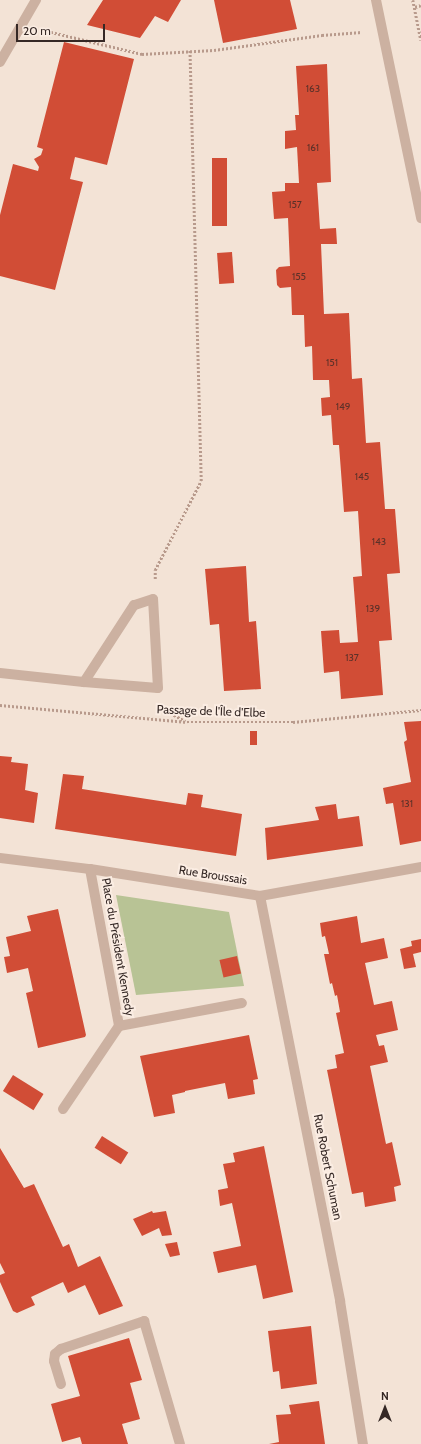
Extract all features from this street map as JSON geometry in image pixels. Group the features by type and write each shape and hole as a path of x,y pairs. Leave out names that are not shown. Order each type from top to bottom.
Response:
{"street":[{"path":"0,62 36,0"},
{"path":"376,0 421,218"},
{"path":"0,674 84,682 158,688 153,599 134,605 84,682"},
{"name":"Rue Broussais","path":"0,858 90,869 260,896 421,867"},
{"name":"Place du Président Kennedy","path":"90,869 119,1026 242,1004"},
{"name":"Rue Robert Schuman","path":"260,896 340,1301 363,1444"},
{"path":"63,1109 119,1026"},
{"path":"61,1384 54,1360 55,1354 61,1349 144,1322 180,1444"}],"path":[{"path":"413,0 421,40"},
{"path":"414,7 421,6"},
{"path":"21,24 142,54 190,50 214,50 322,35 383,30"},
{"path":"153,599 156,570 201,481 190,50"},
{"name":"Passage de l'Île d'Elbe","path":"0,705 187,722 293,722 421,710"},
{"path":"167,711 187,722"}],"green space":[{"path":"116,895 229,912 244,986 136,995"}],"building":[{"path":"103,0 181,0 168,22 155,16 140,38 87,25"},
{"path":"214,0 290,0 297,29 223,43"},
{"path":"64,42 134,59 107,165 75,157 70,179 83,182 55,290 0,276 0,215 13,164 38,171 39,167 34,159 41,155 43,149 37,147"},
{"path":"327,64 331,182 317,183 320,229 336,228 337,244 321,244 324,314 349,313 352,379 362,378 366,443 380,442 385,509 395,509 400,573 387,574 392,640 379,641 383,695 341,699 339,671 324,673 321,631 339,630 340,643 358,642 353,577 362,576 358,511 344,512 339,445 333,445 331,415 322,416 321,398 330,397 329,380 313,380 312,346 305,347 304,315 292,315 291,287 280,288 277,285 276,270 279,267 290,266 288,218 274,219 272,192 285,191 285,183 299,183 297,147 285,149 285,131 296,130 295,115 299,115 296,66"},
{"path":"212,158 227,158 227,226 212,226"},
{"path":"232,252 234,283 219,284 217,253"},
{"path":"246,566 249,622 256,621 261,689 224,691 219,624 210,625 205,569"},
{"path":"421,721 421,841 400,845 393,803 386,804 383,788 411,782 404,742 407,740 404,722"},
{"path":"250,731 257,731 257,745 250,745"},
{"path":"0,756 12,757 11,762 28,764 25,790 38,793 34,823 0,818"},
{"path":"63,774 84,776 82,789 186,805 188,793 203,795 201,807 242,814 236,856 55,829"},
{"path":"336,804 338,819 359,816 363,846 267,860 265,828 319,820 315,807"},
{"path":"58,909 86,1035 85,1037 38,1048 26,993 33,991 28,968 7,973 4,957 10,956 6,937 31,931 27,916"},
{"path":"357,916 361,943 384,938 388,958 365,963 374,1005 392,1001 398,1030 376,1035 379,1046 384,1045 388,1062 370,1066 386,1144 392,1142 401,1185 394,1187 396,1201 365,1207 363,1192 352,1194 327,1070 337,1068 335,1055 344,1053 336,1013 340,1012 337,995 335,996 332,983 330,984 324,954 329,954 325,936 322,937 320,923"},
{"path":"421,939 421,952 413,954 416,967 404,969 400,949 412,946 411,941"},
{"path":"237,956 241,974 224,978 219,960"},
{"path":"249,1035 258,1079 253,1080 255,1094 228,1099 225,1083 185,1091 172,1095 175,1113 154,1117 140,1056"},
{"path":"13,1075 44,1094 33,1110 3,1091"},
{"path":"102,1136 128,1152 121,1164 95,1148"},
{"path":"264,1146 293,1292 263,1299 256,1265 218,1273 213,1252 241,1246 232,1203 220,1206 218,1190 228,1188 223,1164 235,1162 233,1153"},
{"path":"0,1148 24,1188 34,1184 63,1247 69,1244 78,1267 100,1256 123,1306 99,1315 85,1285 68,1293 63,1282 31,1297 35,1305 17,1313 13,1311 0,1282 0,1275 5,1273 0,1263"},
{"path":"152,1211 153,1213 166,1211 172,1235 162,1236 159,1228 142,1236 133,1219"},
{"path":"177,1242 180,1255 170,1257 165,1244"},
{"path":"311,1326 317,1384 281,1389 279,1371 273,1372 268,1331"},
{"path":"129,1338 142,1380 130,1383 140,1419 122,1424 128,1444 82,1444 80,1437 62,1442 51,1404 80,1396 68,1356"},
{"path":"319,1401 325,1444 269,1444 279,1442 276,1415 291,1414 289,1405"}]}
